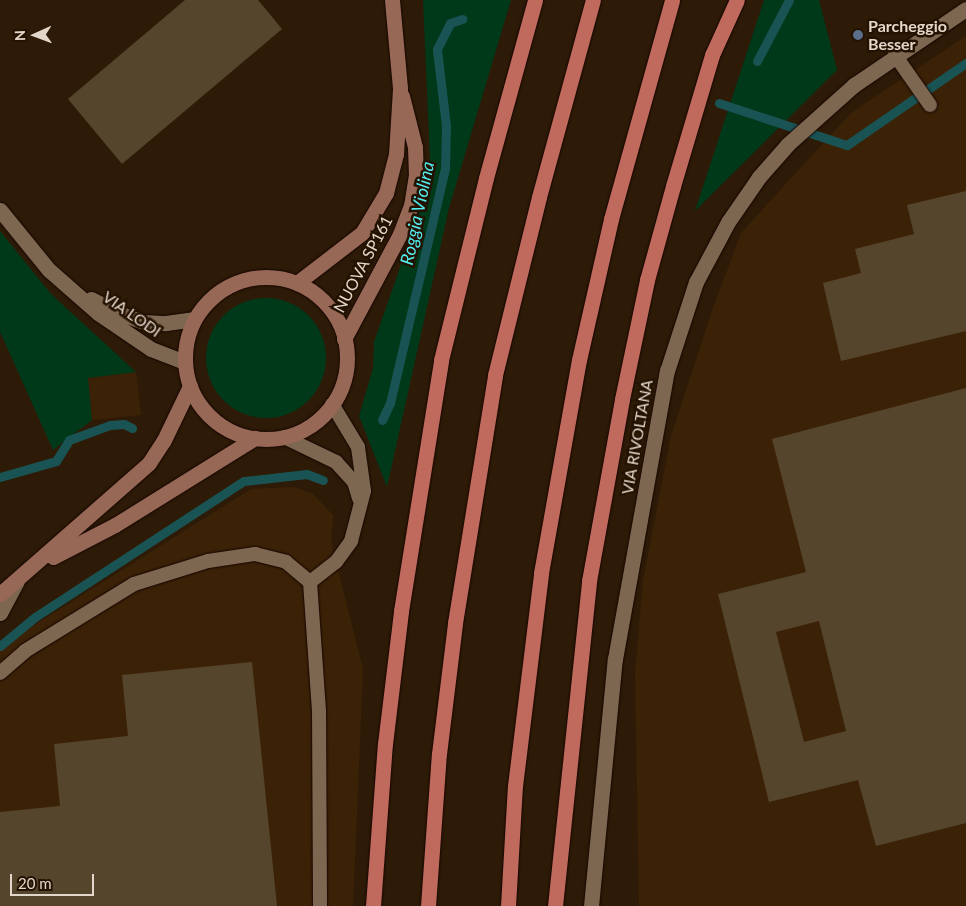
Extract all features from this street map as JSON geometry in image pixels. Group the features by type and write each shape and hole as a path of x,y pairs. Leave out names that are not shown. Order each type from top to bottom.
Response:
{"highway":[{"path":"373,906 385,744 401,611 440,370 486,178 536,0"},
{"path":"428,906 440,754 455,623 495,375 538,197 593,0"},
{"path":"508,906 515,786 540,583 574,389 611,219 672,0"},
{"path":"556,906 590,581 622,399 648,280 676,177 712,54 737,0"}],"main road":[{"name":"NUOVA SP161","path":"297,283 348,246 376,214 395,165 400,88 393,1"},
{"name":"NUOVA SP161","path":"344,339 407,220 415,190 415,147 410,117 400,88"},
{"name":"NUOVA SP161","path":"269,276 297,283 326,304 344,339 345,373 332,404 310,425 284,436 255,438 234,432 217,422 202,408 190,386 185,362 187,340 195,319 215,294 240,281 269,276"},
{"name":"NUOVA SP161","path":"0,594 32,569 149,463 164,440 190,386"},
{"name":"NUOVA SP161","path":"32,569 115,524 255,438"}],"street":[{"name":"VIA RIVOLTANA","path":"591,906 611,684 667,371 696,282 748,192 788,144 814,120 895,55 966,9"},
{"name":"VIA LODI","path":"0,210 35,255 64,284 127,335 159,353 185,362"},
{"name":"VIA LODI","path":"64,284 137,320 166,323 195,319"},
{"path":"0,613 17,581"}],"lane":[{"path":"895,55 930,105"},
{"path":"310,582 329,569 344,552 354,534 364,491 360,452 351,431 332,404"},
{"path":"284,436 336,462 354,482 361,506"},
{"path":"0,673 25,651 134,584 208,561 255,554 286,562 310,582 319,710 320,906"}],"shaded area":[{"path":"966,36 966,906 639,906 635,674 643,581 671,436 712,311 741,233 851,113"},
{"path":"136,372 141,415 92,420 87,378"},
{"path":"294,487 313,494 333,515 331,542 363,669 353,906 0,906 0,651 19,635 251,489"}],"green space":[{"path":"423,0 511,0 449,208 387,487 359,416 373,368 374,342 418,216 430,159"},
{"path":"764,0 819,0 837,70 695,211"},
{"path":"0,231 51,294 136,372 88,378 92,420 53,450 0,332"},
{"path":"266,298 278,299 289,303 299,308 308,316 316,325 321,335 325,346 325,370 321,381 316,391 308,400 299,408 289,413 278,417 266,418 254,417 243,413 233,408 224,400 216,391 211,381 207,370 206,358 207,346 211,335 216,325 224,316 233,308 243,303 254,299"}],"building":[{"path":"185,0 258,0 282,29 122,164 68,99"},
{"path":"966,191 966,331 841,361 823,283 861,273 855,249 914,234 907,205"},
{"path":"966,388 966,823 876,846 858,780 769,802 718,594 806,572 772,439","holes":["819,621 846,731 804,742 776,632"]},
{"path":"252,662 277,906 0,906 0,812 60,806 54,744 128,736 122,675"}],"waterway":[{"path":"757,61 789,0"},
{"name":"Roggia Violina","path":"382,420 390,403 445,169 446,126 437,49 450,23 462,19"},
{"name":"Roggia Violina","path":"719,103 847,145 966,63"},
{"name":"Roggia Violina","path":"0,477 56,461 69,440 110,425 124,424 132,428"},
{"path":"0,646 35,617 244,481 307,474 323,480"}],"place":[{"name":"Parcheggio Besser","path":"858,35"}]}
